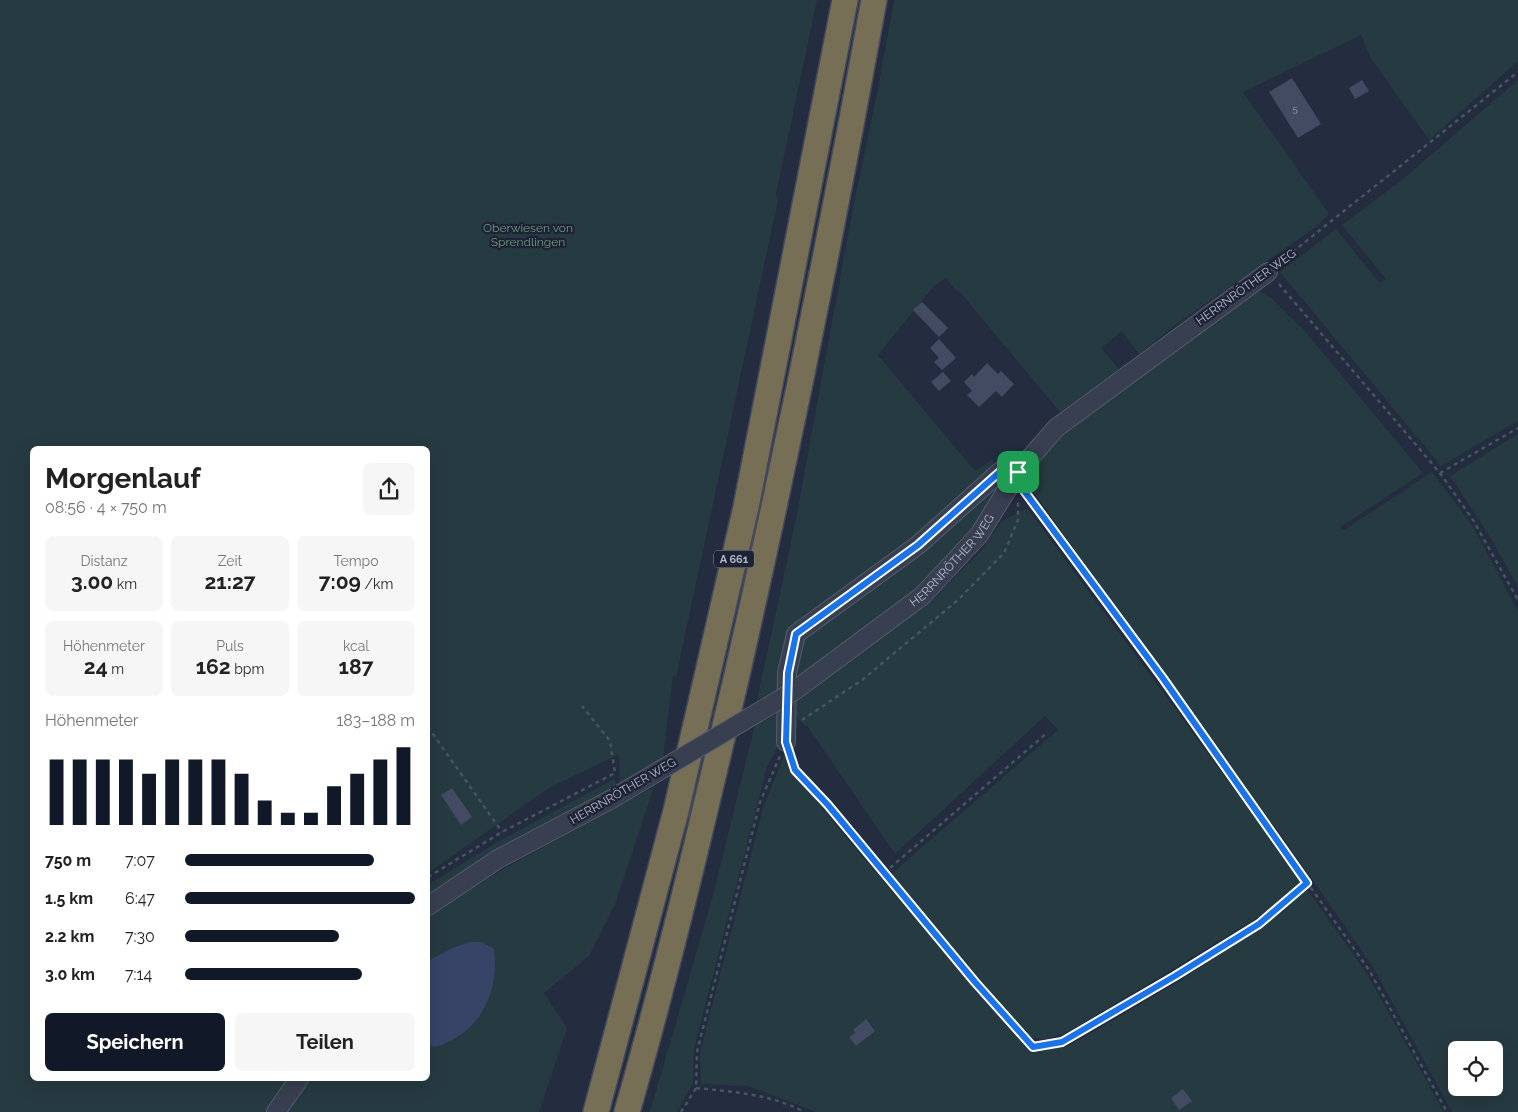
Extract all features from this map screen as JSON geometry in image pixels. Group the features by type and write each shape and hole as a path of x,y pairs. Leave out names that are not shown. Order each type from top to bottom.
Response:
{"highway":[{"name":"A 661","path":"596,1112 676,811 744,516 786,313 845,0"},
{"name":"A 661","path":"627,1112 702,825 771,522 828,250 874,0"}],"lane":[{"name":"HERRNRÖTHER WEG","path":"430,905 498,859 610,800 794,691 922,596 979,536 1018,472 1056,428 1268,272"},
{"path":"786,742 788,673 796,634 918,545 1003,469 1018,472"},
{"path":"276,1112 298,1081"}],"path":[{"name":"HERRNRÖTHER WEG","path":"1268,272 1518,72"},
{"path":"1268,272 1440,473 1473,520 1518,600"},
{"path":"1440,473 1518,428"},
{"path":"1018,472 1025,492 1162,677 1369,970 1447,1112"},
{"path":"681,1112 696,1088 697,1052 760,802 786,742 799,721 862,680 958,600 1004,553 1018,520 1018,501"},
{"path":"430,875 502,832 615,772 610,741 582,706"},
{"path":"430,730 502,832"},
{"path":"884,873 1047,733"},
{"path":"786,742 795,770 828,805 975,982 1033,1047 1062,1042 1175,976 1259,924 1307,883"},
{"path":"696,1088 749,1093 788,1103 804,1112"}],"green space":[{"name":"Oberwiesen von Sprendlingen","path":"0,0 817,0 776,194 778,200 676,677 673,676 663,758 620,783 619,754 549,788 430,872 430,446 30,446 30,1081 292,1081 271,1112 0,1112"},
{"path":"894,0 1518,0 1518,61 1429,140 1370,57 1361,35 1243,92 1329,214 1316,227 1175,325 1139,354 1122,331 1101,348 1119,369 1060,412 946,278 934,286 878,355 975,471 993,459 994,468 1005,476 975,535 917,596 792,681 796,627 781,688 757,700 795,524 853,208 878,89"},
{"path":"1518,80 1518,421 1441,466 1280,272 1336,229 1380,283 1386,279 1342,225 1403,179"},
{"path":"1256,289 1270,297 1304,330 1423,473 1340,527 1344,530 1432,472 1472,525 1518,611 1518,1112 1452,1112 1373,967 1280,833 1024,479 1061,433"},
{"path":"1518,434 1518,587 1490,537 1450,476"},
{"path":"1027,508 1302,881 1270,909 1244,926 1070,1031 1047,1039 1030,1038 891,874 1058,730 1045,716 895,854 808,727 792,715 792,698 882,637 932,600 979,553 1002,521"},
{"path":"779,713 778,746 767,767 694,1049 693,1083 677,1112 650,1112 712,899 755,725"},
{"path":"786,751 793,771 849,841 1032,1053 1069,1046 1180,981 1284,911 1306,888 1367,974 1444,1112 816,1112 748,1086 701,1084 700,1052 764,805"},
{"path":"614,779 618,786 430,897 430,884 494,844"},
{"path":"654,787 616,902 589,956 544,993 567,1028 539,1112 288,1112 309,1081 430,1081 430,913 507,867"}],"water":[{"path":"470,942 482,942 494,949 495,963 492,990 481,1014 472,1025 450,1041 434,1047 430,1046 430,960 452,948"}],"building":[{"path":"1292,78 1321,124 1298,138 1269,92"},
{"path":"1362,80 1369,91 1355,99 1349,88"},
{"path":"922,302 948,328 939,337 913,310"},
{"path":"939,339 956,358 942,370 934,362 939,358 930,348"},
{"path":"987,363 998,374 1001,371 1014,384 1002,397 996,391 979,407 967,395 972,391 964,382 972,374 974,377"},
{"path":"943,372 951,381 939,391 931,382"},
{"path":"452,788 472,817 461,825 441,795"},
{"path":"866,1019 875,1031 856,1046 849,1037 855,1033 853,1030"},
{"path":"1183,1089 1192,1101 1179,1110 1171,1098"}],"route":[{"path":"1003,469 1018,472 1025,492 1162,677 1307,883 1259,924 1175,976 1062,1042 1033,1047 975,982 828,805 795,770 786,742 788,673 796,634 918,545 1003,469"}]}
